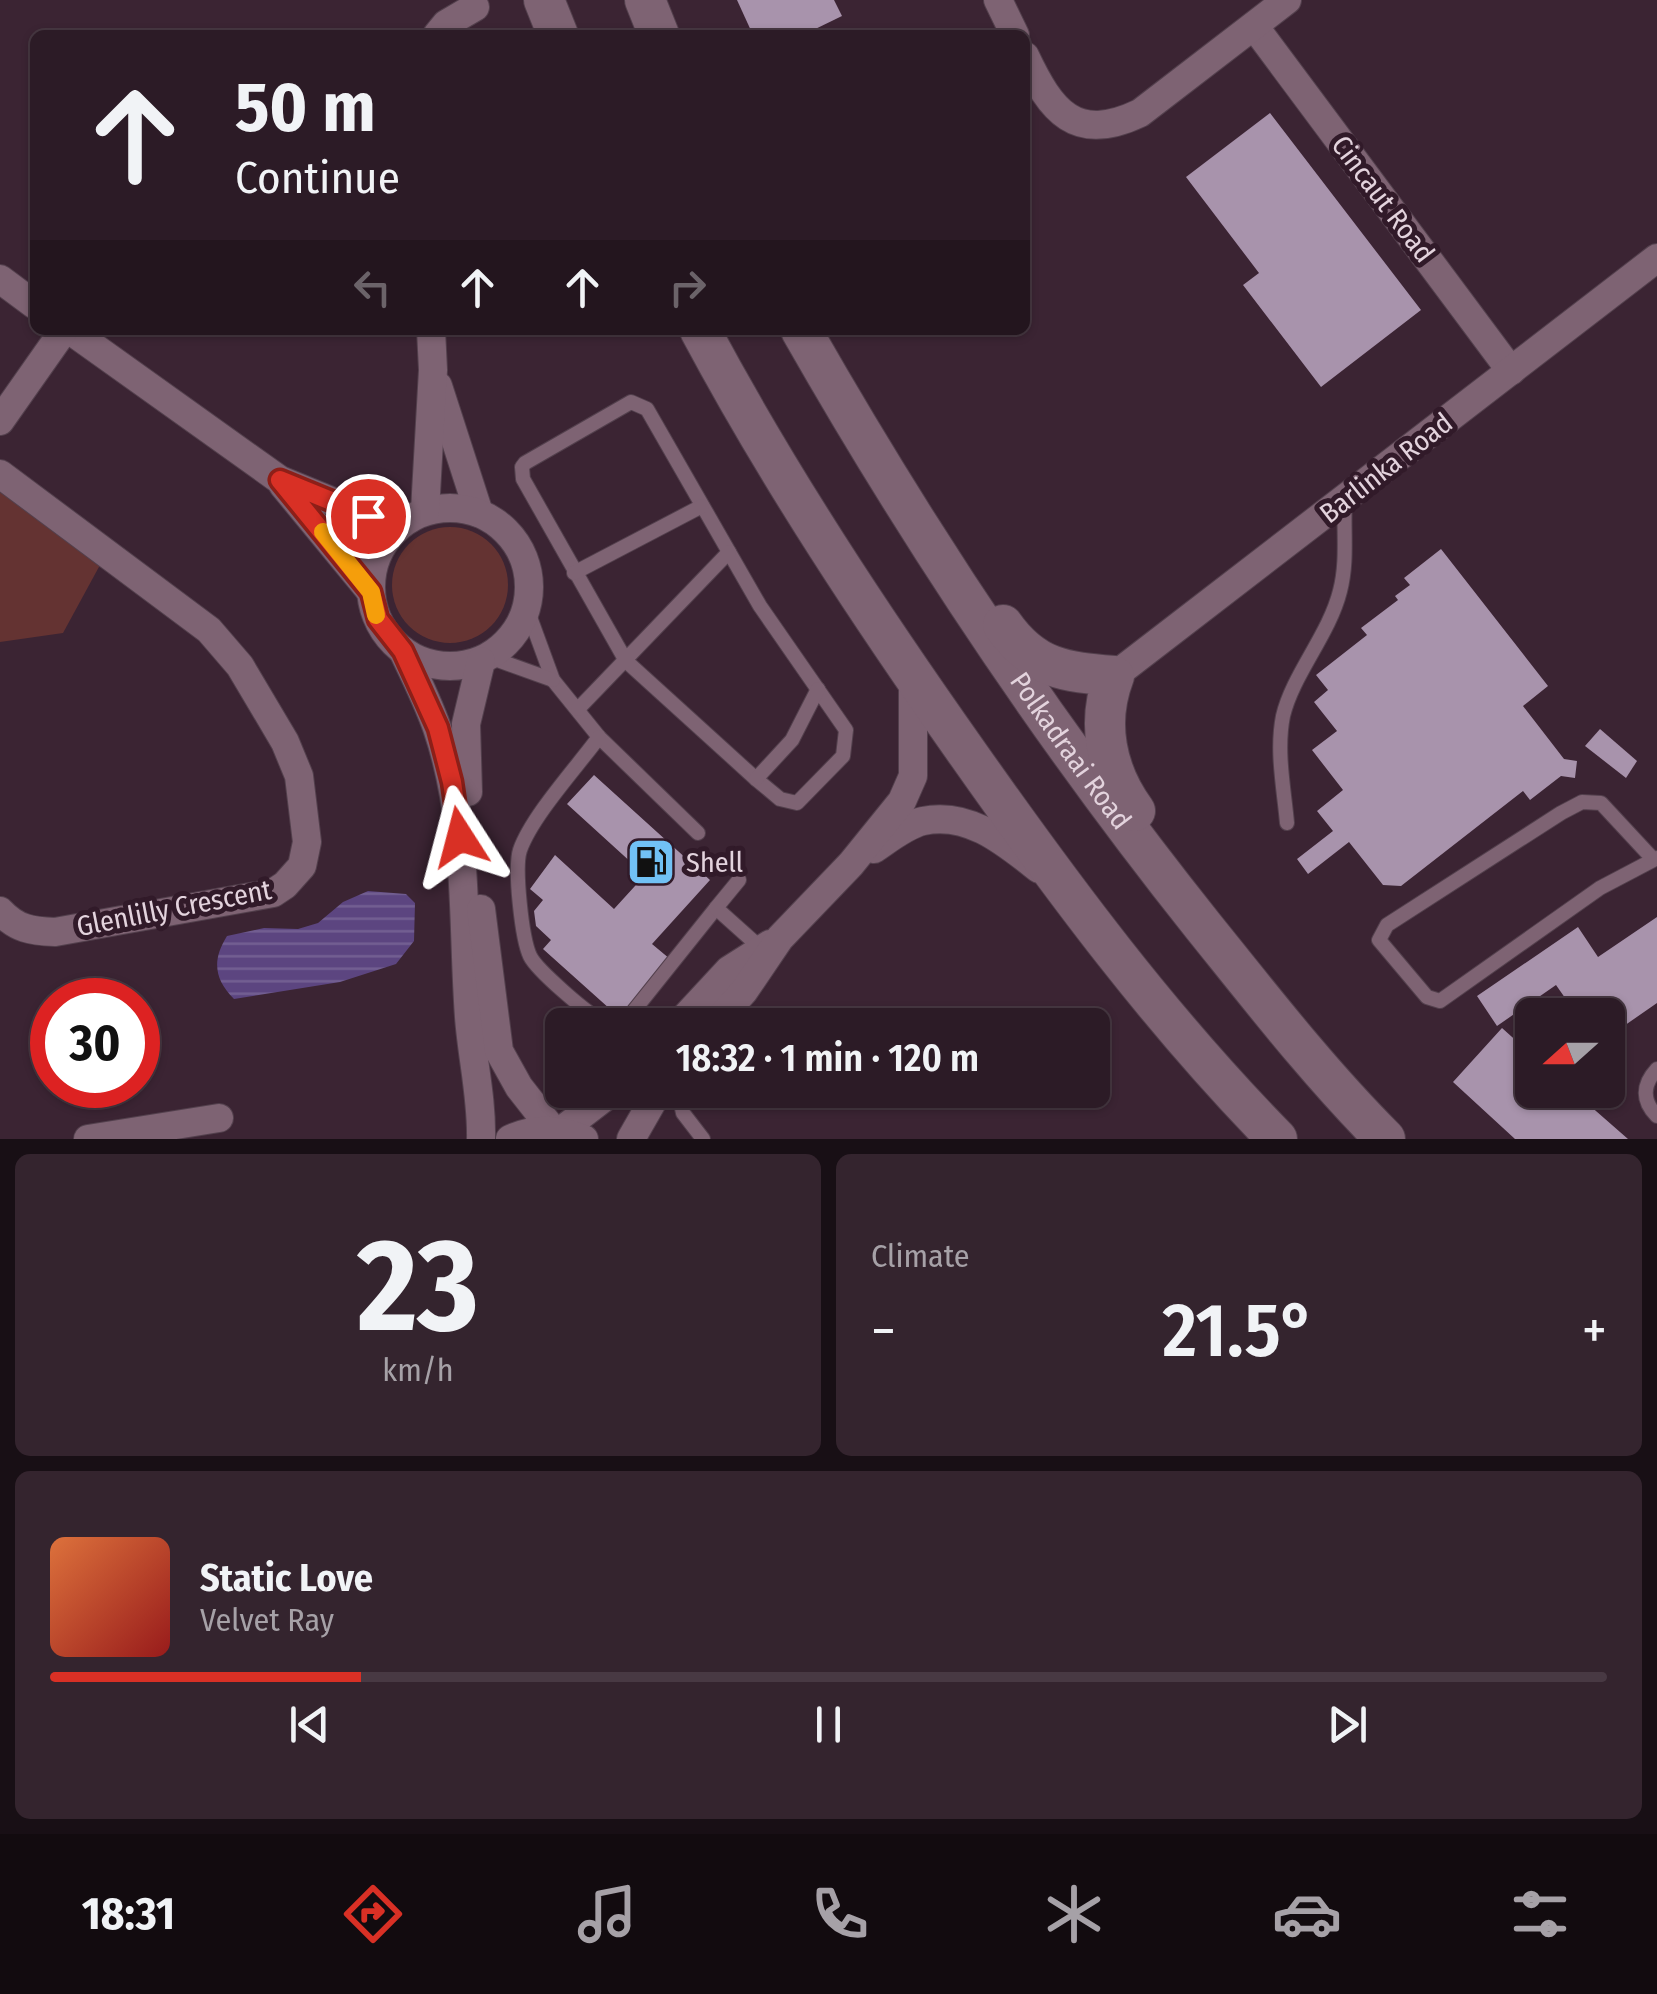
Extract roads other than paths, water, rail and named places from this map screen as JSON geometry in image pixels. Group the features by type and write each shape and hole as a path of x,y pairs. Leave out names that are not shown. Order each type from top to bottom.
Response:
{"main road":[{"path":"544,0 556,30"},
{"path":"645,0 657,30"},
{"path":"703,335 774,460 913,676 1074,900 1214,1074 1277,1139"},
{"name":"Polkadraai Road","path":"803,335 878,466 1087,777 1260,997 1385,1139"},
{"path":"878,466 936,527 1007,631 1026,651 1054,669 1114,676 1103,721 1109,754 1125,796 1221,931 1260,997"}],"street":[{"path":"998,0 1013,30"},
{"path":"1030,67 1059,114 1094,126 1106,125 1140,113 1287,0"},
{"path":"441,30 475,7"},
{"name":"Cincaut Road","path":"1254,26 1512,371"},
{"name":"Barlinka Road","path":"1114,676 1657,258"},
{"path":"0,279 30,300"},
{"path":"0,421 63,335"},
{"path":"74,335 280,480 397,528"},
{"path":"425,512 431,335"},
{"path":"433,370 479,513"},
{"name":"Glenlilly Crescent","path":"0,474 164,594 220,642 240,666 285,742 299,776 307,842 302,866 273,893 56,932 16,926 0,911"},
{"path":"280,480 371,592"},
{"path":"403,651 441,666 485,659 514,635 527,608 530,580 522,552 504,528 479,513 461,508 425,512 397,528 380,550 371,592 378,619 403,651 438,728 452,782 460,837 469,1020 482,1109 482,1139"},
{"path":"485,659 466,716 465,749 495,1034 509,1071 566,1133"},
{"path":"729,1008 770,947 851,864 902,801 912,776 913,676"},
{"path":"851,864 910,826 946,820 992,833 1074,900"},
{"path":"693,1008 728,970 770,947"},
{"path":"510,1139 525,1132 566,1133 594,1108"},
{"path":"631,1139 649,1108"},
{"path":"88,1139 175,1133 219,1118"}],"lane":[{"path":"631,402 647,409 729,552 760,606 846,730 843,756 797,803 780,799 626,661 523,479 522,468 631,402"},
{"path":"1288,823 1280,756 1284,714 1331,621 1340,594 1346,561 1345,499"},
{"path":"574,573 702,506"},
{"path":"578,709 729,552"},
{"path":"527,608 553,680 599,738 698,834"},
{"path":"485,659 553,680"},
{"path":"756,779 792,740 818,689"},
{"path":"599,738 519,852 525,936 532,961 592,1014 616,1022 632,1013 739,880"},
{"path":"1582,802 1601,803 1655,858 1600,888 1440,1001 1427,997 1380,940 1387,925 1582,802"},
{"path":"716,908 770,947"},
{"path":"1657,1069 1645,1091 1647,1106 1657,1116"},
{"path":"682,1108 703,1139"}],"place":[{"name":"Shell","path":"651,862"}]}
